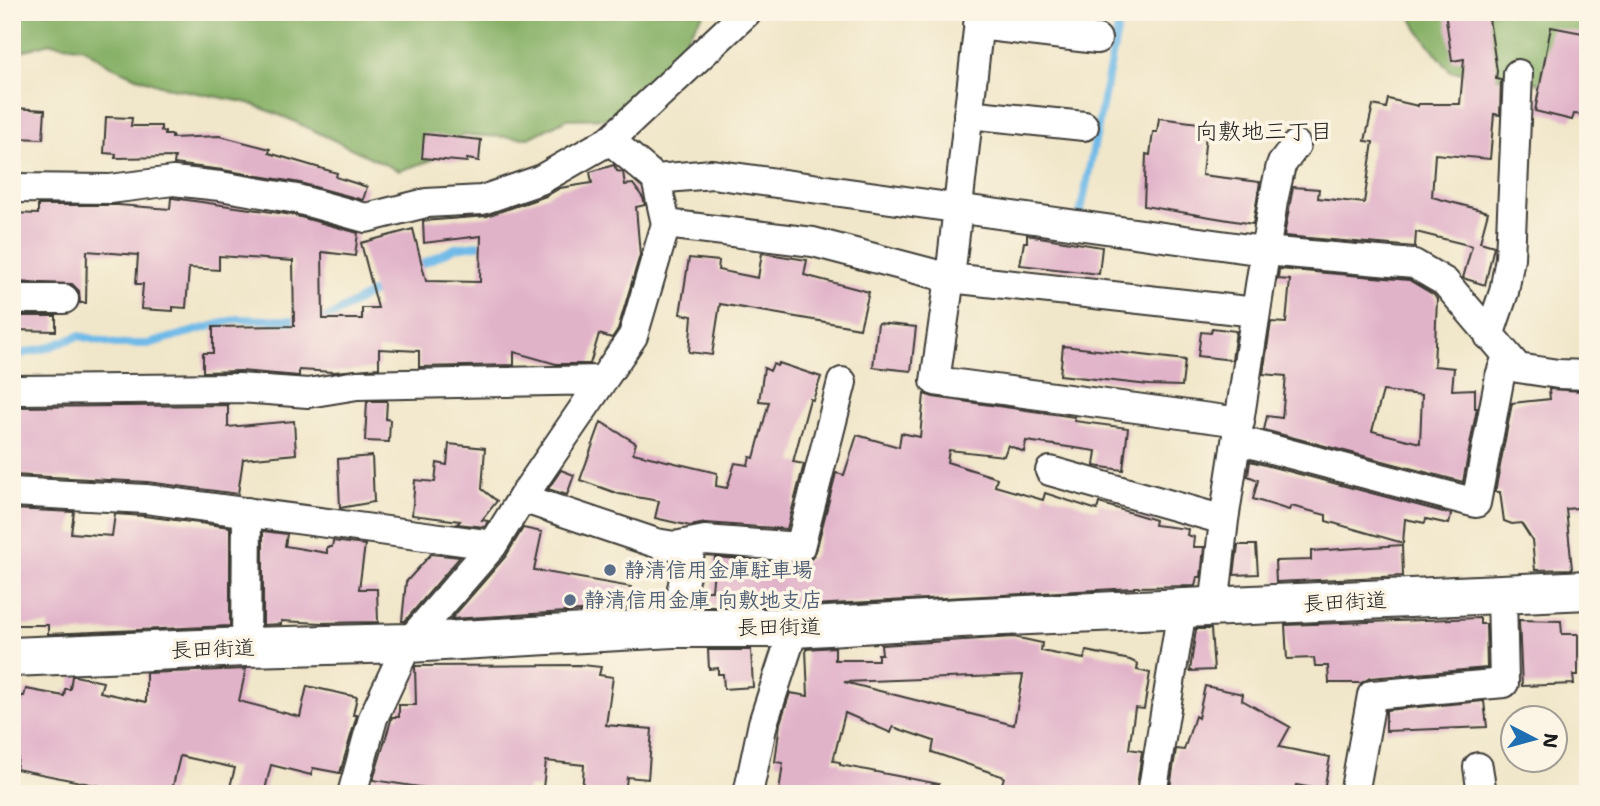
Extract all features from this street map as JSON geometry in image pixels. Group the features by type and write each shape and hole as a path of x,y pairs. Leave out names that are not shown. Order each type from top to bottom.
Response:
{"main road":[{"name":"長田街道","path":"12,657 408,643 673,628 794,628 1588,590"}],"street":[{"path":"12,188 110,189 173,181 297,199 366,218 426,203 482,201 540,180 610,140 747,12"},
{"path":"1097,39 979,19 950,278 935,381 1239,431 1476,503 1500,376 1498,346 1510,258 1518,74"},
{"path":"968,114 1084,127"},
{"path":"352,794 373,718 408,643 493,545 633,336 666,224 656,178 610,140"},
{"path":"1152,794 1198,609 1224,520 1264,251 1280,165 1296,145"},
{"path":"656,178 712,174 1264,251 1414,264 1445,282 1518,368 1558,374 1588,374"},
{"path":"666,224 813,242 950,278 1256,312"},
{"path":"12,299 64,299"},
{"path":"12,390 239,388 308,393 357,385 603,380"},
{"path":"522,498 637,538 675,546 705,540 800,547 842,382"},
{"path":"1050,471 1224,520"},
{"path":"12,492 146,499 493,545"},
{"path":"246,647 247,513"},
{"path":"673,628 692,544"},
{"path":"1354,794 1372,695 1504,683 1502,594"},
{"path":"748,794 763,723 794,628"}],"green space":[{"path":"12,12 705,12 671,59 635,99 610,118 567,119 529,138 463,135 432,160 399,171 249,103 166,87 107,64 84,48 50,43 12,54"},
{"path":"1409,12 1588,12 1588,89 1450,71 1418,30"}],"building":[{"path":"1445,12 1488,12 1496,79 1501,80 1500,115 1494,114 1490,159 1435,154 1432,197 1488,212 1480,242 1494,246 1485,285 1463,278 1472,246 1416,232 1415,247 1284,236 1293,187 1319,189 1318,198 1364,203 1373,142 1365,141 1373,105 1386,108 1388,99 1418,106 1460,104 1464,59 1452,61"},
{"path":"1551,27 1588,34 1588,115 1574,114 1572,120 1535,111"},
{"path":"14,108 45,110 43,139 13,138"},
{"path":"106,117 132,118 131,126 161,126 161,131 165,132 165,135 172,135 172,138 220,136 270,149 269,153 337,173 336,177 367,187 363,200 300,183 174,164 175,157 115,158 116,154 104,153"},
{"path":"1159,118 1207,124 1202,175 1260,182 1253,224 1144,206 1146,154 1150,155 1153,132 1157,132"},
{"path":"424,134 481,140 479,161 422,158"},
{"path":"614,165 617,171 623,172 625,185 633,184 643,198 645,205 636,207 640,255 618,329 612,338 599,334 590,364 556,364 514,352 514,365 419,367 419,351 379,349 379,368 334,372 299,370 299,376 240,371 203,372 203,353 213,353 213,327 294,326 293,261 219,256 219,270 189,268 186,308 173,307 173,311 141,309 143,284 136,284 138,255 87,251 86,303 80,303 79,291 72,284 12,282 12,213 38,214 38,205 118,205 170,209 173,198 293,215 358,233 355,256 322,252 323,319 362,319 362,308 378,308 361,243 413,229 426,281 480,282 481,236 424,243 423,221 487,216 546,196 560,188 592,183 590,172"},
{"path":"1027,235 1102,247 1099,274 1020,265"},
{"path":"762,253 807,260 804,275 869,292 860,328 720,304 712,355 689,352 692,316 680,314 689,258 719,261 718,270 758,278"},
{"path":"1279,269 1409,280 1434,295 1437,299 1434,366 1454,368 1452,390 1475,389 1477,408 1463,482 1264,430 1267,416 1282,418 1286,376 1263,374 1271,322 1286,323 1290,280 1278,279","holes":["1383,391 1422,395 1420,443 1372,431"]},
{"path":"12,316 56,316 56,331 12,330"},
{"path":"878,323 916,327 911,371 873,367"},
{"path":"1212,328 1236,331 1232,360 1198,356 1201,332 1211,333"},
{"path":"1063,346 1185,360 1182,386 1060,375"},
{"path":"779,363 821,377 813,400 810,399 793,462 804,464 787,529 706,523 690,526 655,518 659,501 619,494 580,480 601,422 636,443 633,453 717,473 716,486 727,488 735,463 748,465 750,457 754,458 769,402 759,401 764,368 770,371 773,364 777,366"},
{"path":"1549,389 1582,391 1588,445 1588,507 1566,509 1572,569 1535,570 1532,540 1521,523 1504,521 1500,492 1495,492 1512,403 1550,399"},
{"path":"924,394 1075,417 1074,421 1128,428 1123,470 1094,466 1096,451 1026,441 1024,452 1008,445 1004,456 949,450 947,462 997,478 995,486 1043,500 1045,493 1097,510 1099,503 1155,520 1154,525 1188,529 1187,535 1194,537 1193,547 1204,547 1201,577 1197,577 1195,586 793,606 703,606 705,591 712,591 715,557 799,564 812,558 836,473 844,475 857,435 899,447 901,433 920,437"},
{"path":"367,401 387,401 389,442 365,441"},
{"path":"228,405 228,427 294,421 296,454 243,459 238,494 147,482 12,475 12,407"},
{"path":"449,444 485,448 482,489 497,501 482,520 488,521 485,527 412,515 415,480 435,482 437,463 447,465"},
{"path":"372,456 374,502 340,508 338,459"},
{"path":"1250,461 1451,514 1449,524 1426,519 1425,523 1405,519 1403,543 1326,521 1326,515 1291,506 1289,510 1253,499 1258,480 1248,476"},
{"path":"561,470 574,475 567,495 548,489"},
{"path":"12,509 74,512 71,533 112,536 115,514 230,527 230,626 48,634 48,625 16,625 16,575 12,575"},
{"path":"523,528 542,532 534,570 631,587 631,608 451,619 506,556"},
{"path":"263,531 287,534 285,546 327,553 327,547 332,547 333,541 365,545 359,589 377,589 378,622 281,621 281,624 263,625"},
{"path":"1238,545 1256,545 1258,574 1234,575"},
{"path":"1402,545 1403,576 1276,582 1275,561 1311,560 1311,551"},
{"path":"431,554 460,557 405,621 402,621 406,582"},
{"path":"1480,618 1480,624 1486,624 1487,668 1370,678 1361,683 1329,683 1328,666 1315,666 1314,658 1287,659 1285,625"},
{"path":"1519,620 1561,621 1562,634 1578,634 1578,675 1573,675 1574,684 1522,686"},
{"path":"1196,629 1211,629 1214,670 1190,671"},
{"path":"1014,637 1042,643 1041,651 1084,659 1086,651 1138,664 1137,670 1150,673 1144,709 1135,708 1129,749 1142,751 1136,794 999,794 1004,777 932,752 934,741 893,727 891,733 845,713 833,761 840,762 840,765 939,784 938,794 779,792 783,763 775,762 780,723 790,693 808,696 806,649 835,647 835,660 878,660 878,654 882,654 881,645","holes":["1023,675 1014,725 844,682"]},
{"path":"708,650 751,650 753,687 724,689 723,674 718,674 718,668 709,669"},
{"path":"415,666 601,667 599,675 613,677 606,725 652,729 648,779 627,777 625,794 582,792 584,765 546,761 543,788 528,787 527,794 481,789 480,792 453,789 452,792 373,780 392,717 399,717 399,705 416,705"},
{"path":"246,669 239,701 300,717 307,686 357,697 353,715 357,715 340,773 313,768 311,775 271,765 264,794 228,794 235,768 180,756 171,794 150,794 124,787 122,794 111,794 99,792 100,786 16,769 18,757 12,756 12,734 21,696 24,696 26,689 64,696 65,689 70,689 72,676 75,676 103,682 100,692 146,702 146,673"},
{"path":"1205,686 1243,694 1242,700 1290,727 1279,747 1330,757 1324,790 1296,785 1293,794 1169,794 1176,749 1184,750 1195,716 1198,718"},
{"path":"1484,701 1487,727 1386,731 1386,710"}],"waterway":[{"path":"1079,220 1121,12"},
{"path":"414,268 455,248 491,243"},
{"path":"317,322 382,287"},
{"path":"12,356 79,336 115,344 148,344 237,319 304,321"}],"place":[{"name":"静清信用金庫駐車場","path":"610,570"},
{"name":"静清信用金庫 向敷地支店","path":"570,600"}],"district":[{"name":"向敷地三丁目","path":"1264,131"}]}
